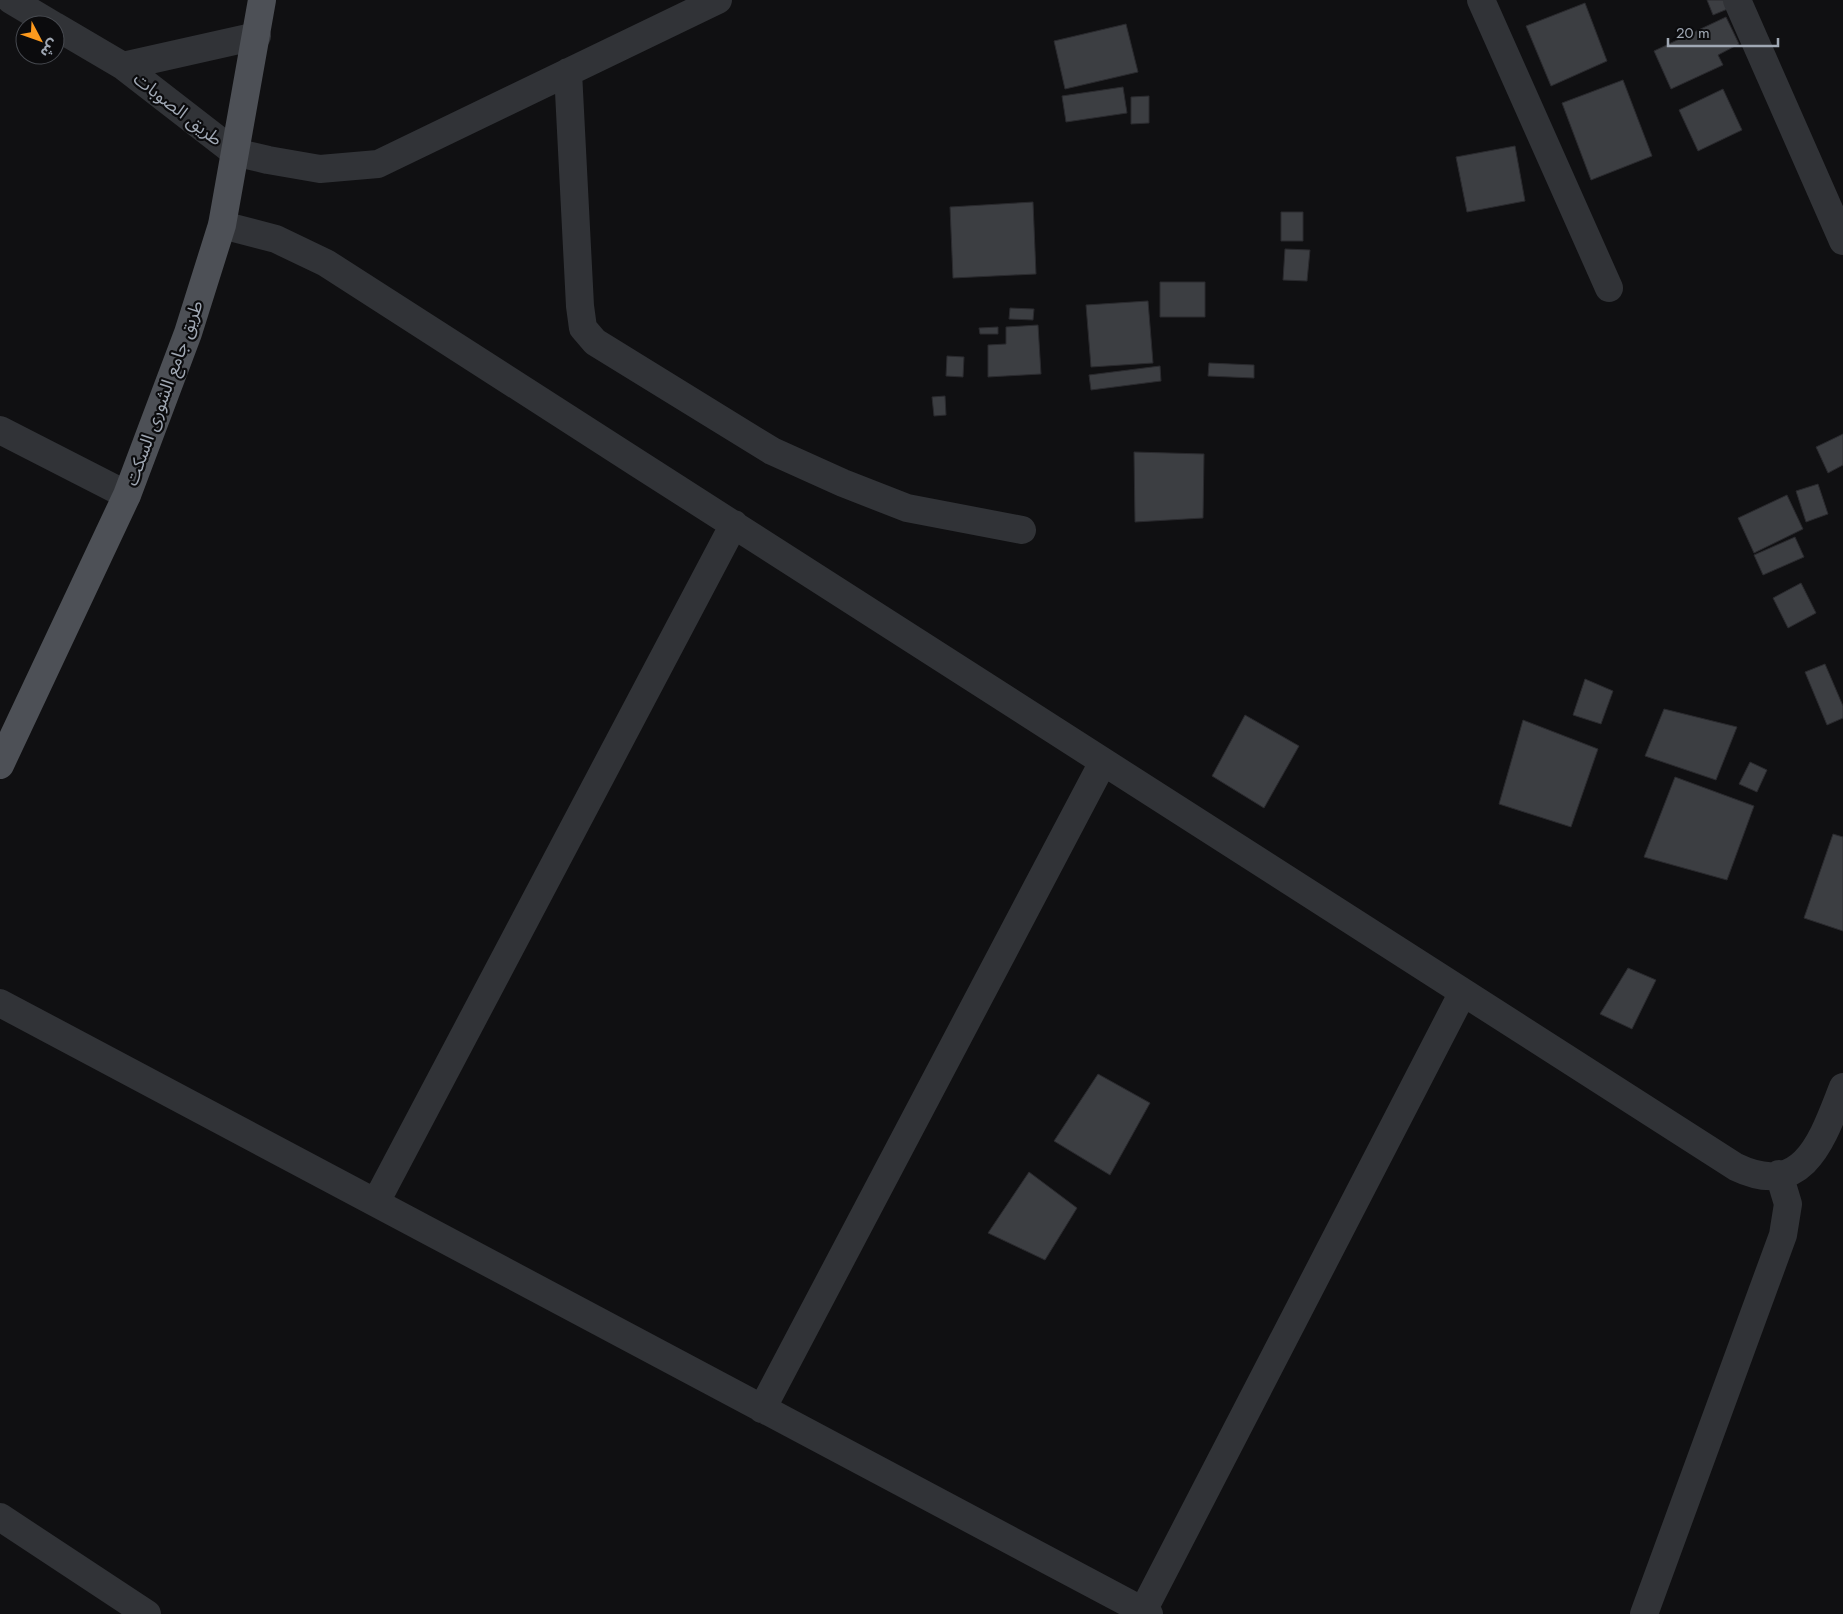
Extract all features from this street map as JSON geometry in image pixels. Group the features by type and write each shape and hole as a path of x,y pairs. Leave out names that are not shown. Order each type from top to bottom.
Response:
{"main road":[{"name":"طريق جامع الشورى السكت","path":"0,765 127,495 188,333 222,225 262,0"}],"street":[{"name":"طريق الصوبات","path":"11,0 36,15"},
{"path":"234,152 268,160 320,168 378,164 718,0"},
{"path":"1481,0 1608,288"},
{"path":"1737,0 1843,241"},
{"name":"طريق الصوبات","path":"65,32 123,66 234,152"},
{"name":"طريق الصوبات","path":"123,66 257,36"},
{"path":"568,72 580,306 583,328 595,342 772,451 843,483 907,508 1022,530"},
{"path":"222,225 276,239 326,263 734,524 1102,764 1736,1167 1749,1173 1764,1176 1794,1170 1806,1161 1816,1149 1843,1087"},
{"path":"0,430 127,495"},
{"path":"376,1202 734,524"},
{"path":"762,1409 1102,764"},
{"path":"0,1003 1146,1612 1462,994"},
{"path":"1644,1614 1784,1235 1788,1204 1779,1174"},
{"path":"0,1517 148,1614"}],"building":[{"path":"1707,0 1727,0 1730,8 1713,15"},
{"path":"1585,3 1607,61 1551,86 1526,26"},
{"path":"1726,17 1739,44 1718,55 1723,65 1671,89 1654,51"},
{"path":"1126,24 1138,72 1065,89 1054,41"},
{"path":"1623,80 1652,156 1591,180 1562,103"},
{"path":"1123,87 1127,113 1066,122 1062,96"},
{"path":"1723,89 1742,130 1698,151 1679,110"},
{"path":"1149,96 1149,123 1131,124 1131,97"},
{"path":"1515,146 1525,201 1467,212 1456,157"},
{"path":"1033,202 1036,274 953,278 950,207"},
{"path":"1281,212 1303,212 1303,241 1281,241"},
{"path":"1285,249 1310,250 1307,281 1283,280"},
{"path":"1160,282 1205,282 1205,317 1160,317"},
{"path":"1148,301 1153,363 1091,367 1086,305"},
{"path":"1010,308 1034,309 1033,320 1009,319"},
{"path":"1038,325 1041,374 988,377 988,345 1006,344 1006,327"},
{"path":"998,327 998,334 980,334 979,328"},
{"path":"947,356 964,357 963,377 946,376"},
{"path":"1209,363 1254,365 1254,378 1208,376"},
{"path":"1160,366 1161,381 1091,390 1089,375"},
{"path":"945,396 946,415 934,416 932,397"},
{"path":"1843,434 1843,465 1828,473 1816,447"},
{"path":"1134,452 1204,454 1203,518 1135,522"},
{"path":"1818,484 1828,514 1806,522 1796,491"},
{"path":"1787,495 1803,529 1754,553 1738,518"},
{"path":"1795,537 1804,557 1763,575 1754,555"},
{"path":"1801,583 1816,613 1788,628 1773,598"},
{"path":"1825,664 1843,706 1843,718 1827,725 1805,672"},
{"path":"1585,679 1613,691 1601,724 1573,715"},
{"path":"1664,709 1737,727 1716,780 1645,756"},
{"path":"1245,715 1299,746 1264,808 1212,776"},
{"path":"1523,720 1598,749 1571,827 1499,804"},
{"path":"1750,762 1767,770 1757,792 1739,784"},
{"path":"1675,777 1754,806 1727,880 1644,857"},
{"path":"1833,834 1843,837 1843,931 1804,918"},
{"path":"1628,968 1656,980 1632,1029 1600,1014"},
{"path":"1098,1074 1150,1103 1110,1175 1054,1141"},
{"path":"1029,1172 1077,1208 1045,1260 988,1233"}]}
